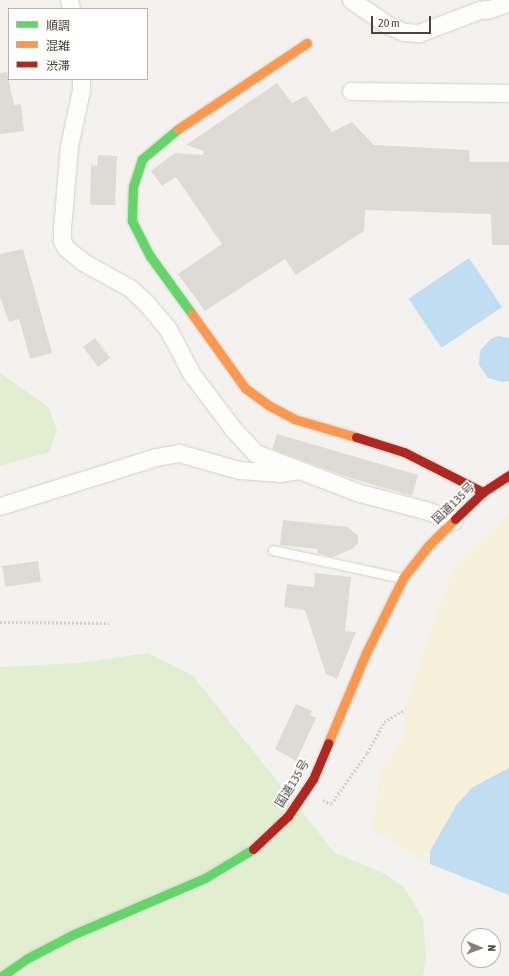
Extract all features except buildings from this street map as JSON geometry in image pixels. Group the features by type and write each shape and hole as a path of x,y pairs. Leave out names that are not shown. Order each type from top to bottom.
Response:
{"main road":[{"path":"307,43 181,126 142,160 133,186 132,221 150,256 245,388 294,419 404,452 483,492"},
{"name":"国道135号","path":"2,976 26,959 72,935 205,878 234,862 253,849 288,816 313,779 366,653 403,578 428,546 454,520 483,492 509,475"}],"street":[{"path":"351,0 388,25 404,32 419,33 475,5 490,9 509,2"},
{"path":"81,80 82,90 69,146 62,242 67,249 83,262 130,288 148,304 168,330 191,373 246,444 255,452 360,493 424,510 454,520"},
{"path":"351,91 509,93"},
{"path":"0,506 156,457 179,453 239,470 278,473 301,471"}],"lane":[{"path":"273,550 403,578"}],"path":[{"path":"0,622 109,623"},
{"path":"304,792 331,804 367,753 384,722 404,710"}],"green space":[{"path":"0,373 48,407 57,430 49,452 0,466"},
{"path":"148,653 193,676 335,853 383,873 404,887 423,919 426,956 423,976 0,976 0,667 79,663"}],"sand":[{"path":"509,513 509,768 473,787 457,804 430,851 430,864 372,829 381,769 406,736 404,710 454,566"}],"water":[{"path":"469,258 502,307 441,348 408,299"},
{"path":"498,336 509,338 509,381 502,382 488,378 479,365 480,350 491,339"},
{"path":"509,768 509,895 430,864 430,851 457,804 473,787"}],"traffic: fast":[{"path":"178,129 142,159 133,186 132,221 150,256 192,314"},
{"path":"2,976 26,959 72,935 205,878 253,849"}],"traffic: slow":[{"path":"178,129 307,43"},
{"path":"192,314 245,388 268,405 294,419 356,437"},
{"path":"328,743 366,653 403,578 428,546 455,519"}],"traffic: jam":[{"path":"356,437 404,452 483,492"},
{"path":"455,519 483,492 509,475"},
{"path":"253,849 288,816 313,779 328,743"}]}
